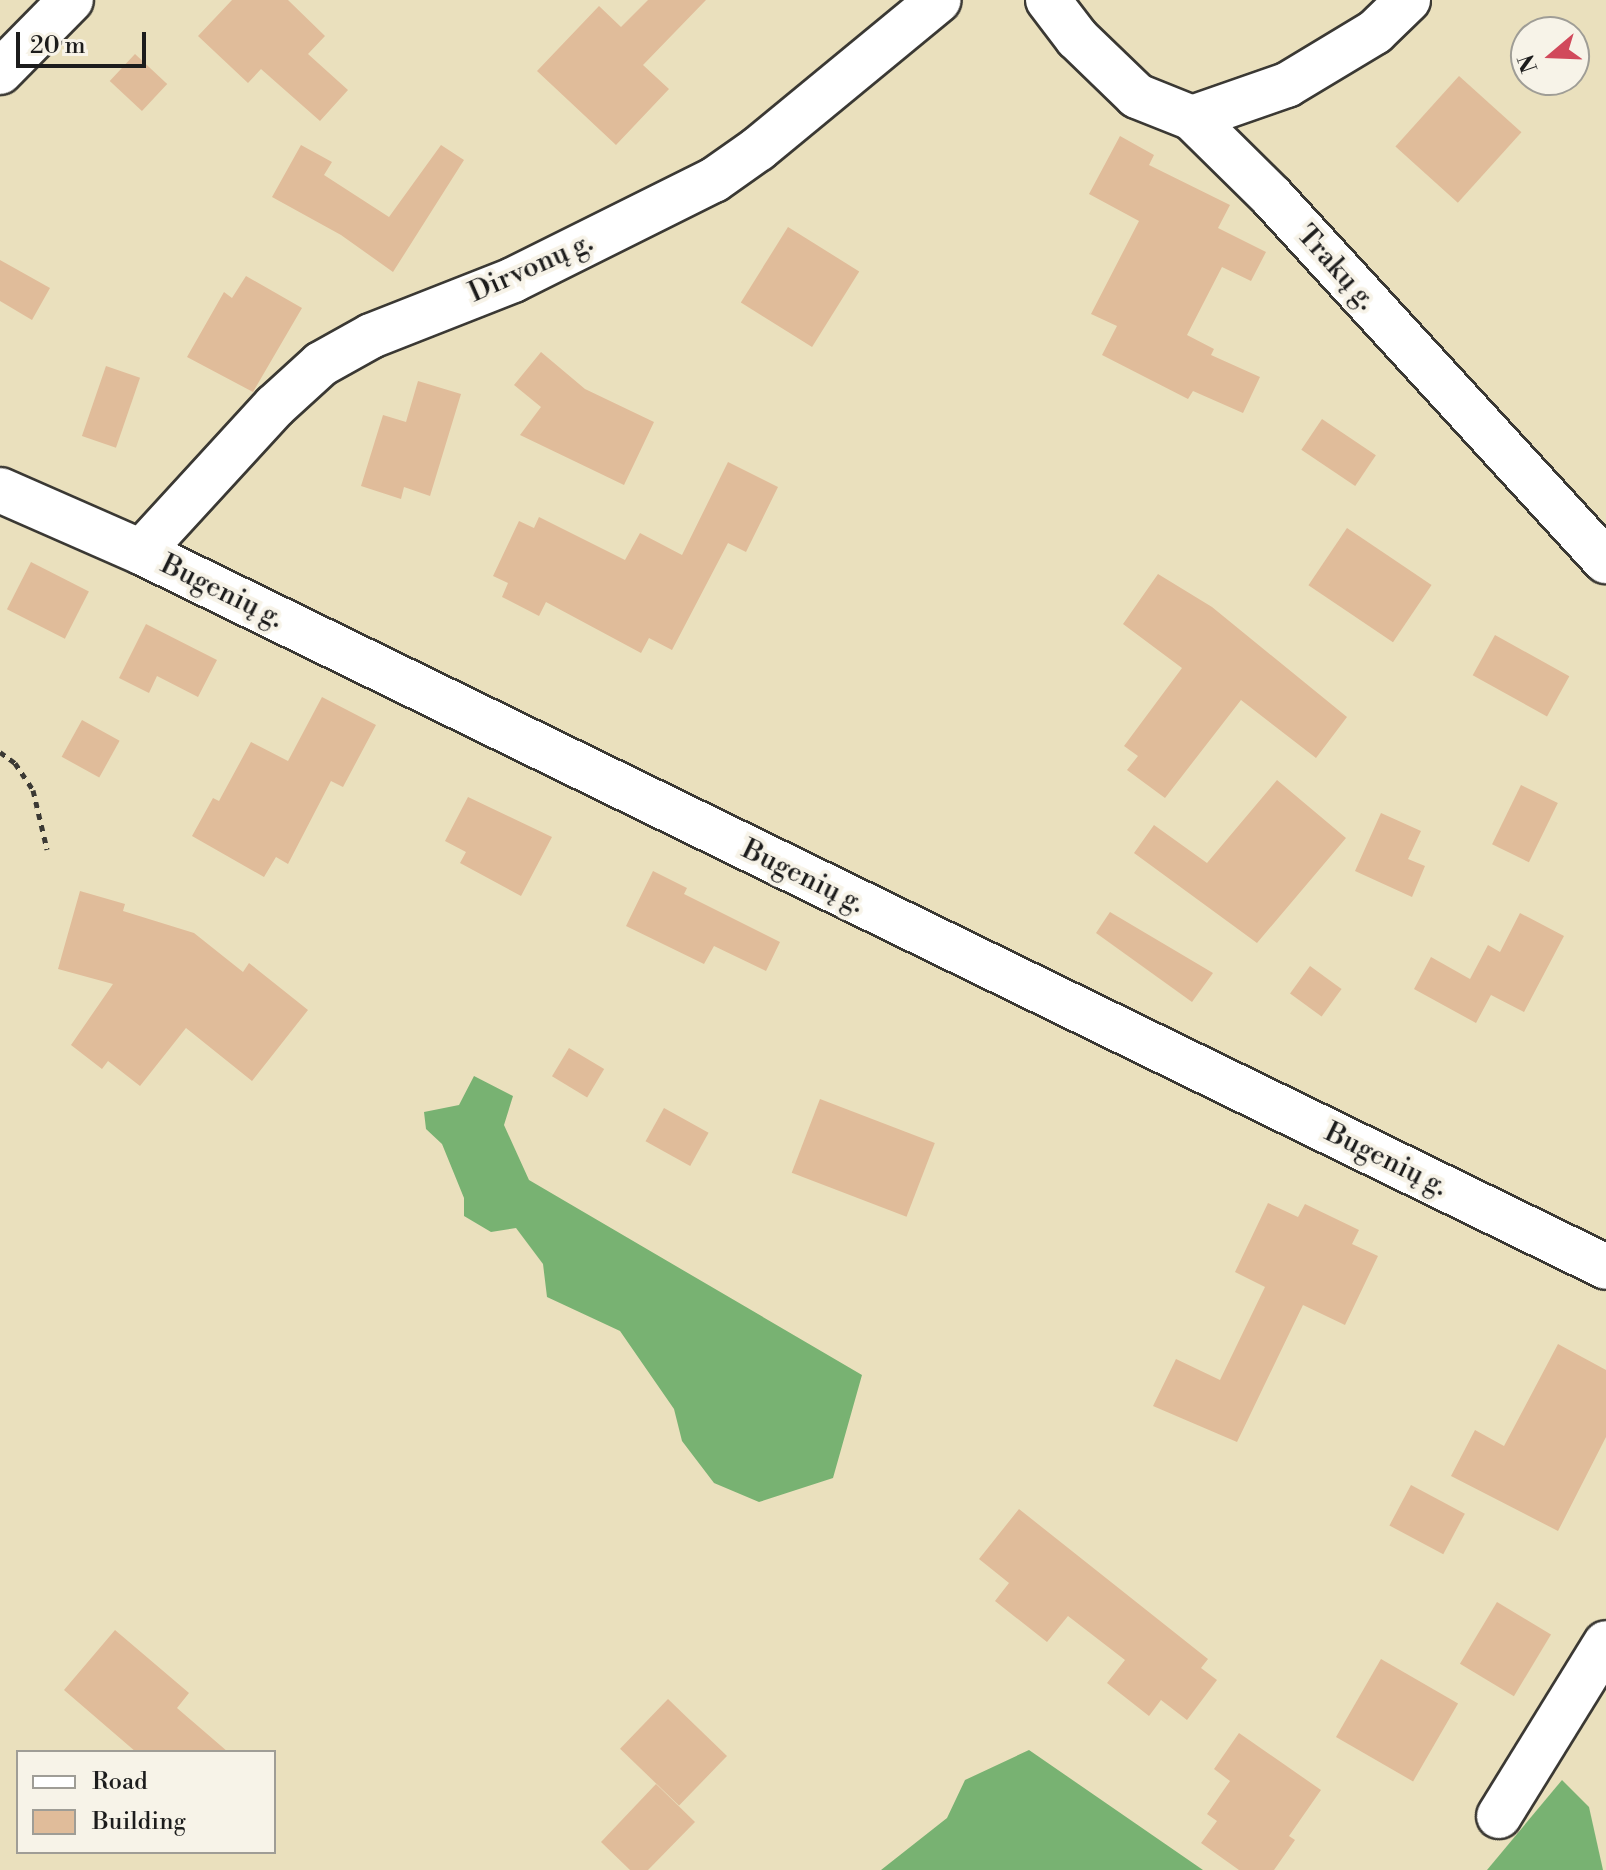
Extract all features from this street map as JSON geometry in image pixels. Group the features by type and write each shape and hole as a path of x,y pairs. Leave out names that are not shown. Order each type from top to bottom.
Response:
{"street":[{"path":"0,72 71,0"},
{"name":"Dirvonų g.","path":"141,552 275,406 321,364 371,336 513,280 714,180 758,149 939,0"},
{"name":"Trakų g.","path":"1048,0 1077,38 1137,96 1192,118 1272,197 1606,561"},
{"path":"1192,118 1287,85 1375,32 1408,0"},
{"name":"Bugenių g.","path":"0,490 141,552 1606,1267"},
{"path":"1499,1816 1606,1643"}],"path":[{"path":"0,752 15,763 33,790 47,849"}],"green space":[{"path":"474,1076 513,1096 504,1125 529,1180 862,1375 833,1478 759,1502 714,1483 682,1441 674,1409 620,1331 547,1297 543,1264 516,1228 491,1232 464,1216 464,1198 442,1144 426,1129 424,1112 459,1105"},
{"path":"1029,1750 1203,1870 881,1870 947,1818 965,1780"},
{"path":"1562,1780 1589,1807 1603,1870 1487,1870"}],"building":[{"path":"232,0 288,0 325,36 308,54 348,90 320,121 261,69 248,83 198,36"},
{"path":"648,0 706,0 643,65 669,89 616,145 537,71 599,6 621,27"},
{"path":"135,54 167,84 142,111 110,81"},
{"path":"1459,76 1521,132 1458,203 1395,147"},
{"path":"1120,136 1154,155 1149,165 1230,205 1218,228 1266,252 1251,281 1222,267 1187,335 1214,349 1211,355 1260,377 1243,413 1193,391 1188,399 1102,355 1117,326 1091,314 1139,221 1089,194"},
{"path":"301,145 332,162 324,175 389,217 441,145 464,160 393,272 341,235 272,197"},
{"path":"788,227 859,272 812,347 741,302"},
{"path":"0,260 50,288 32,320 0,301"},
{"path":"246,276 302,308 253,392 187,357 224,292 232,298"},
{"path":"541,352 585,389 654,422 624,485 520,435 541,407 514,385"},
{"path":"106,366 140,378 116,448 82,436"},
{"path":"418,381 461,394 430,496 404,487 401,499 361,486 383,415 406,422"},
{"path":"1322,419 1376,455 1355,486 1301,450"},
{"path":"728,462 778,487 746,552 728,543 672,650 649,638 641,653 546,602 539,616 502,597 508,583 493,576 519,521 534,528 539,517 625,560 640,533 682,555"},
{"path":"1347,528 1432,585 1393,642 1308,585"},
{"path":"31,562 89,592 65,639 7,609"},
{"path":"1158,574 1212,607 1347,717 1316,758 1241,700 1165,798 1127,770 1138,756 1124,746 1182,668 1123,624"},
{"path":"146,624 217,660 198,697 157,676 149,693 119,678"},
{"path":"1495,635 1569,676 1547,716 1473,675"},
{"path":"322,697 376,725 343,787 331,781 288,864 276,857 264,877 192,836 213,798 219,801 251,742 288,761"},
{"path":"82,720 120,741 99,778 62,757"},
{"path":"1277,780 1346,838 1257,943 1134,853 1154,825 1207,863"},
{"path":"1521,785 1558,803 1529,862 1492,844"},
{"path":"468,797 552,837 521,896 460,863 466,852 445,841"},
{"path":"1381,813 1421,831 1408,859 1425,866 1412,897 1355,871"},
{"path":"653,871 687,888 684,894 780,942 766,971 714,946 704,964 626,926"},
{"path":"80,891 125,904 123,911 194,933 243,972 249,963 308,1010 252,1081 186,1028 140,1086 108,1061 102,1069 71,1045 113,984 58,969"},
{"path":"1110,912 1213,973 1192,1002 1096,933"},
{"path":"1520,913 1564,936 1524,1012 1491,995 1476,1023 1414,989 1431,957 1470,979 1488,945 1500,952"},
{"path":"1310,966 1342,989 1322,1016 1290,994"},
{"path":"569,1048 604,1069 587,1097 552,1076"},
{"path":"820,1099 935,1143 907,1217 792,1173"},
{"path":"664,1108 709,1133 690,1166 646,1141"},
{"path":"1268,1203 1298,1217 1305,1204 1359,1230 1352,1244 1378,1256 1345,1325 1303,1305 1237,1442 1153,1406 1176,1359 1220,1380 1265,1287 1235,1272"},
{"path":"1558,1344 1606,1370 1606,1437 1558,1531 1451,1476 1475,1430 1504,1446"},
{"path":"1411,1485 1465,1514 1443,1554 1389,1526"},
{"path":"1019,1509 1208,1659 1201,1668 1217,1680 1187,1720 1161,1700 1149,1716 1107,1683 1125,1660 1068,1616 1047,1642 995,1601 1009,1583 979,1559"},
{"path":"1497,1602 1551,1634 1514,1696 1460,1664"},
{"path":"115,1630 189,1693 177,1708 226,1750 134,1750 64,1690"},
{"path":"1381,1659 1458,1704 1413,1781 1336,1737"},
{"path":"668,1699 727,1756 679,1806 620,1749"},
{"path":"1239,1733 1321,1790 1289,1836 1295,1840 1274,1870 1239,1870 1201,1843 1217,1821 1207,1814 1230,1781 1214,1769"},
{"path":"656,1784 695,1822 648,1870 630,1870 601,1842"}]}
